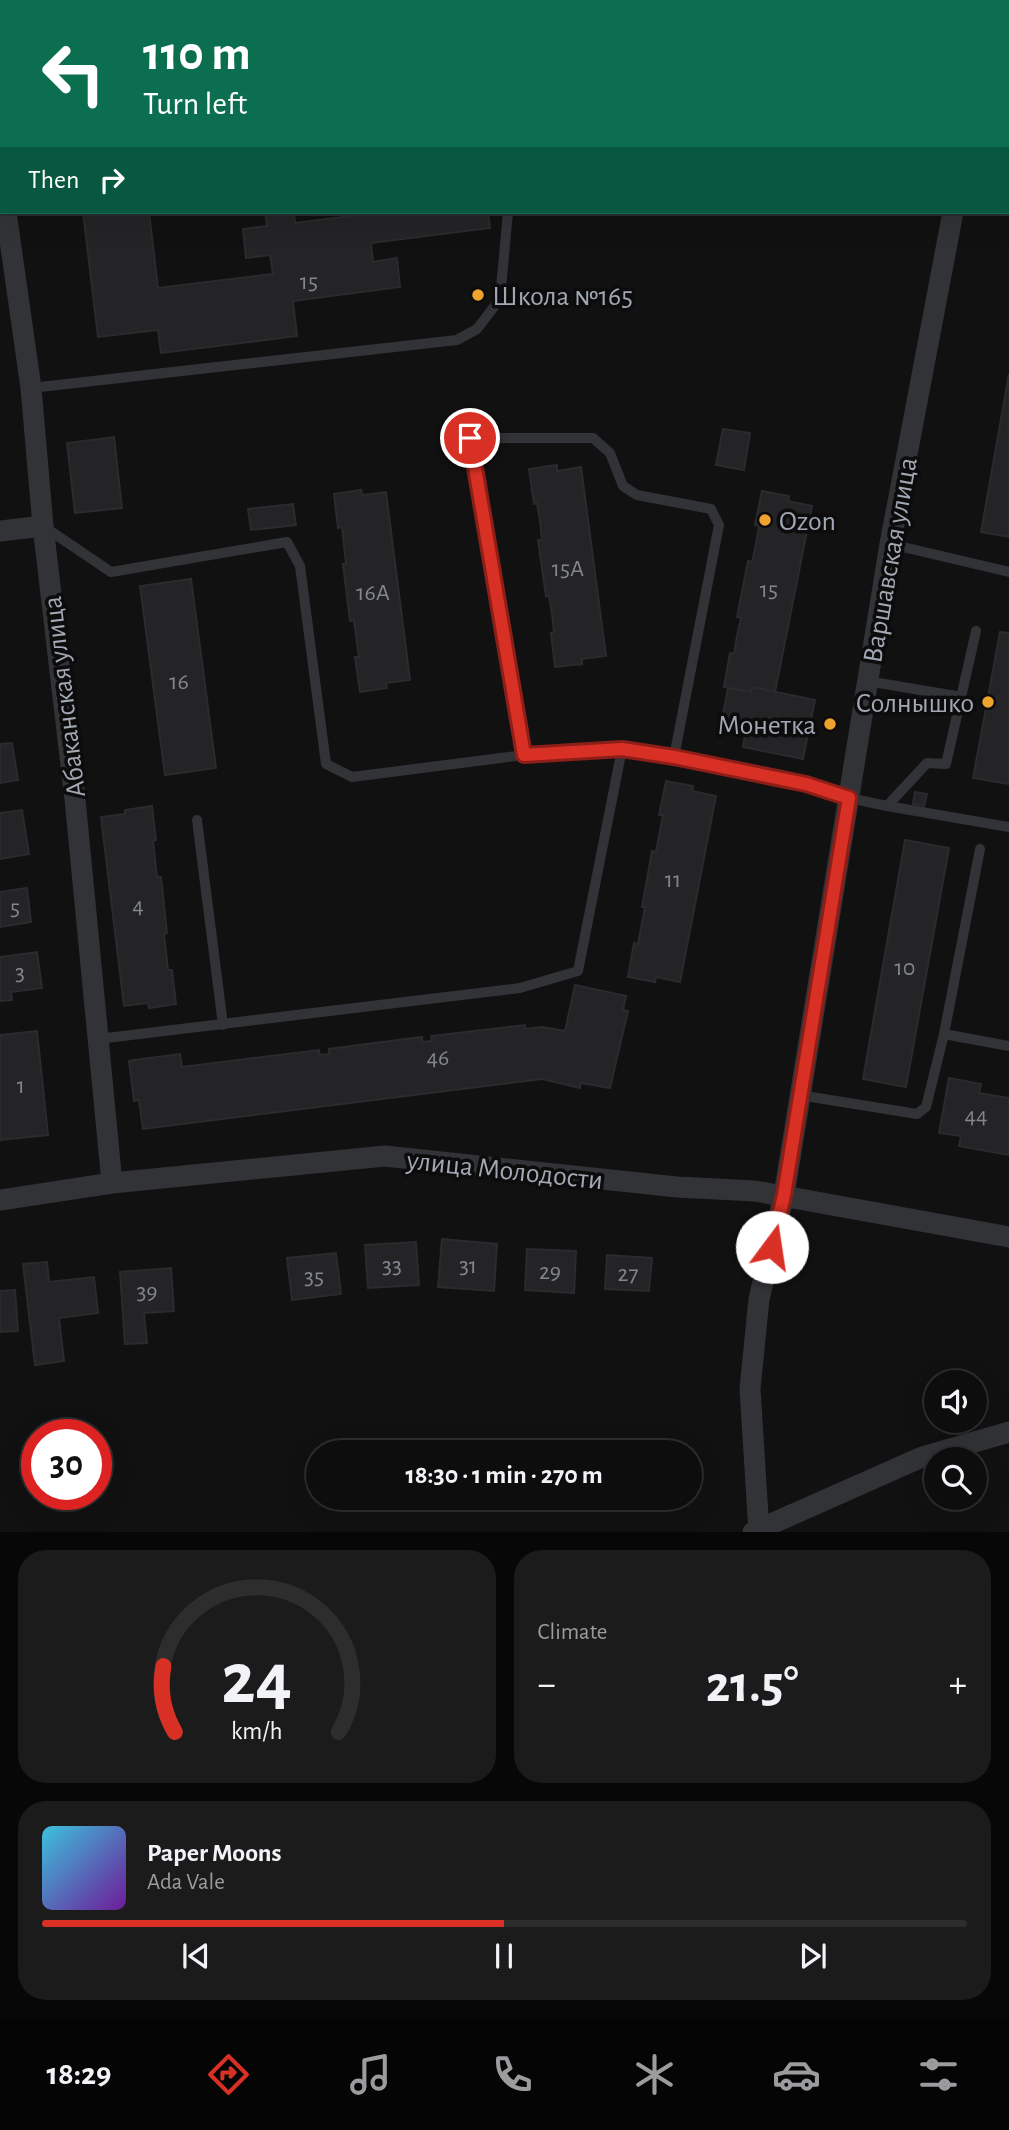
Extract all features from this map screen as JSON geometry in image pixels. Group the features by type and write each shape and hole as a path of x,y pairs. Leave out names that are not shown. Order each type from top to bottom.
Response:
{"street":[{"name":"Абаканская улица","path":"6,214 31,388 43,526 75,799 112,1183"},
{"name":"Варшавская улица","path":"757,1531 750,1389 759,1299 784,1195 890,544 953,214"},
{"path":"0,531 43,526"},
{"name":"улица Молодости","path":"0,1200 112,1183 385,1156 677,1187 784,1195 1009,1237"},
{"path":"757,1531 829,1496 922,1457 1009,1432"}],"lane":[{"path":"31,388 457,340 477,330 500,299 508,214"},
{"path":"524,755 470,438 593,438 610,453 623,486 637,495 711,509 719,525 674,757"},
{"path":"43,526 111,572 287,542 300,566 326,764 352,776 524,755 622,749 806,784 849,798 887,806 1009,827"},
{"path":"890,544 1009,572"},
{"path":"887,806 927,763 946,764 976,631"},
{"path":"867,681 962,697"},
{"path":"98,1039 520,988 579,971 622,749"},
{"path":"197,820 223,1025"},
{"path":"799,1095 917,1114 926,1107 944,1034 980,849"},
{"path":"944,1034 1009,1046"}],"building":[{"path":"83,214 149,214 158,288 273,274 270,255 246,258 243,229 267,226 265,214 294,214 295,223 350,214 488,214 490,228 371,243 373,262 397,258 400,287 293,301 297,336 161,353 158,330 98,337"},
{"path":"1009,374 1009,537 981,532"},
{"path":"723,429 750,433 744,470 716,465"},
{"path":"114,437 122,508 75,513 67,443"},
{"path":"557,465 557,471 581,467 606,656 582,659 582,664 555,667 552,614 549,596 546,596 538,540 542,540 540,521 537,503 534,504 529,469"},
{"path":"361,490 362,495 386,492 410,680 386,683 387,688 360,692 355,657 359,657 354,620 350,621 343,564 346,564 342,527 338,528 334,494"},
{"path":"762,491 789,496 788,501 812,506 775,692 752,687 751,692 724,687 730,653 734,654 741,618 737,617 748,561 752,562 756,544 759,526 755,525"},
{"path":"293,504 296,525 251,530 248,509"},
{"path":"191,579 216,768 165,775 140,586"},
{"path":"1000,632 1009,633 1009,784 973,778"},
{"path":"752,687 815,700 803,759 743,747 746,729 721,725 728,688 751,692"},
{"path":"12,743 18,780 0,783 0,744"},
{"path":"666,781 693,786 692,791 716,796 680,982 656,977 655,982 628,977 634,943 638,944 652,851 656,852 663,815 659,815"},
{"path":"915,792 927,794 924,806 913,804"},
{"path":"152,806 157,877 161,877 167,933 164,934 168,970 172,970 176,1004 149,1008 148,1003 124,1006 101,817 125,814 125,810"},
{"path":"22,810 29,854 0,859 0,813"},
{"path":"905,840 949,848 906,1087 863,1079"},
{"path":"27,888 31,922 0,927 0,892"},
{"path":"37,952 42,988 11,992 12,1000 0,1001 0,957"},
{"path":"575,985 626,996 623,1010 628,1011 610,1088 581,1083 580,1088 542,1079 143,1129 139,1100 134,1101 129,1061 134,1060 180,1054 182,1067 319,1050 320,1055 329,1054 329,1049 422,1037 422,1042 432,1041 431,1036 525,1025 525,1029 542,1027 565,1031"},
{"path":"37,1031 48,1135 0,1140 0,1035"},
{"path":"949,1078 981,1084 979,1093 1009,1098 1009,1155 959,1146 961,1136 939,1133"},
{"path":"442,1239 497,1244 494,1291 438,1287"},
{"path":"416,1242 419,1285 368,1288 365,1245"},
{"path":"527,1249 576,1251 574,1293 525,1290"},
{"path":"336,1253 341,1294 292,1300 287,1258"},
{"path":"607,1255 652,1258 649,1291 605,1289"},
{"path":"47,1262 49,1282 94,1277 98,1313 59,1318 64,1361 35,1365 23,1264"},
{"path":"171,1268 174,1311 144,1313 147,1343 125,1344 120,1272"},
{"path":"15,1290 18,1331 0,1332 0,1291"}],"place":[{"name":"Школа №165","path":"478,295"},
{"name":"Ozon","path":"765,520"},
{"name":"Солнышко","path":"988,702"},
{"name":"Монетка","path":"830,724"}],"route":[{"path":"470,438 524,755 622,749 806,784 849,798 784,1195 772,1247"}]}
